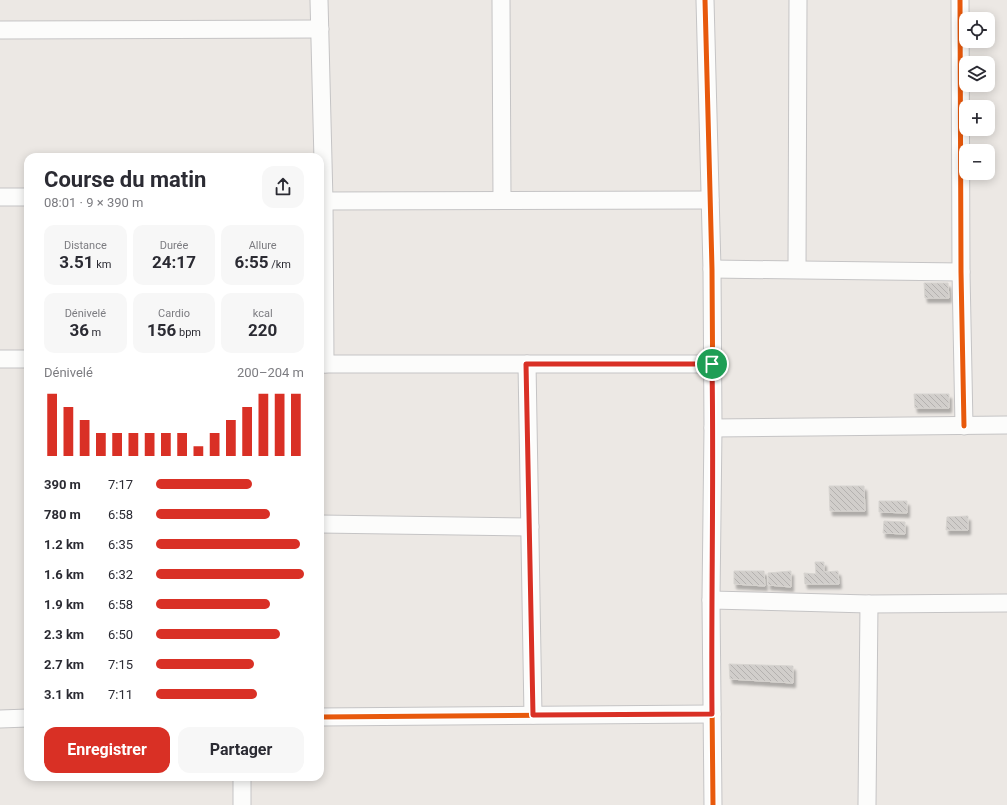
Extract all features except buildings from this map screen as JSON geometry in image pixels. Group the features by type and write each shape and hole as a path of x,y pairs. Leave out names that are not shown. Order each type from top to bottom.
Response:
{"street":[{"path":"320,0 321,153"},
{"path":"501,0 502,200"},
{"path":"705,0 712,268 713,428 711,600 713,805"},
{"path":"797,269 798,0"},
{"path":"960,0 961,272 964,426"},
{"path":"0,30 320,29"},
{"path":"0,197 24,197"},
{"path":"324,201 710,200"},
{"path":"712,268 961,272"},
{"path":"0,359 24,359"},
{"path":"324,364 712,364"},
{"path":"526,364 533,715"},
{"path":"713,428 1007,426"},
{"path":"324,524 530,528"},
{"path":"711,600 869,604 1007,603"},
{"path":"867,805 869,604"},
{"path":"324,717 712,714"},
{"path":"0,719 24,718"},
{"path":"242,781 242,805"}],"cycle path":[{"path":"705,0 712,269 713,428 711,600 713,805"},
{"path":"960,0 961,272 964,426"},
{"path":"324,717 712,714"}],"route":[{"path":"526,364 712,364 712,714 533,715 526,364"}]}
